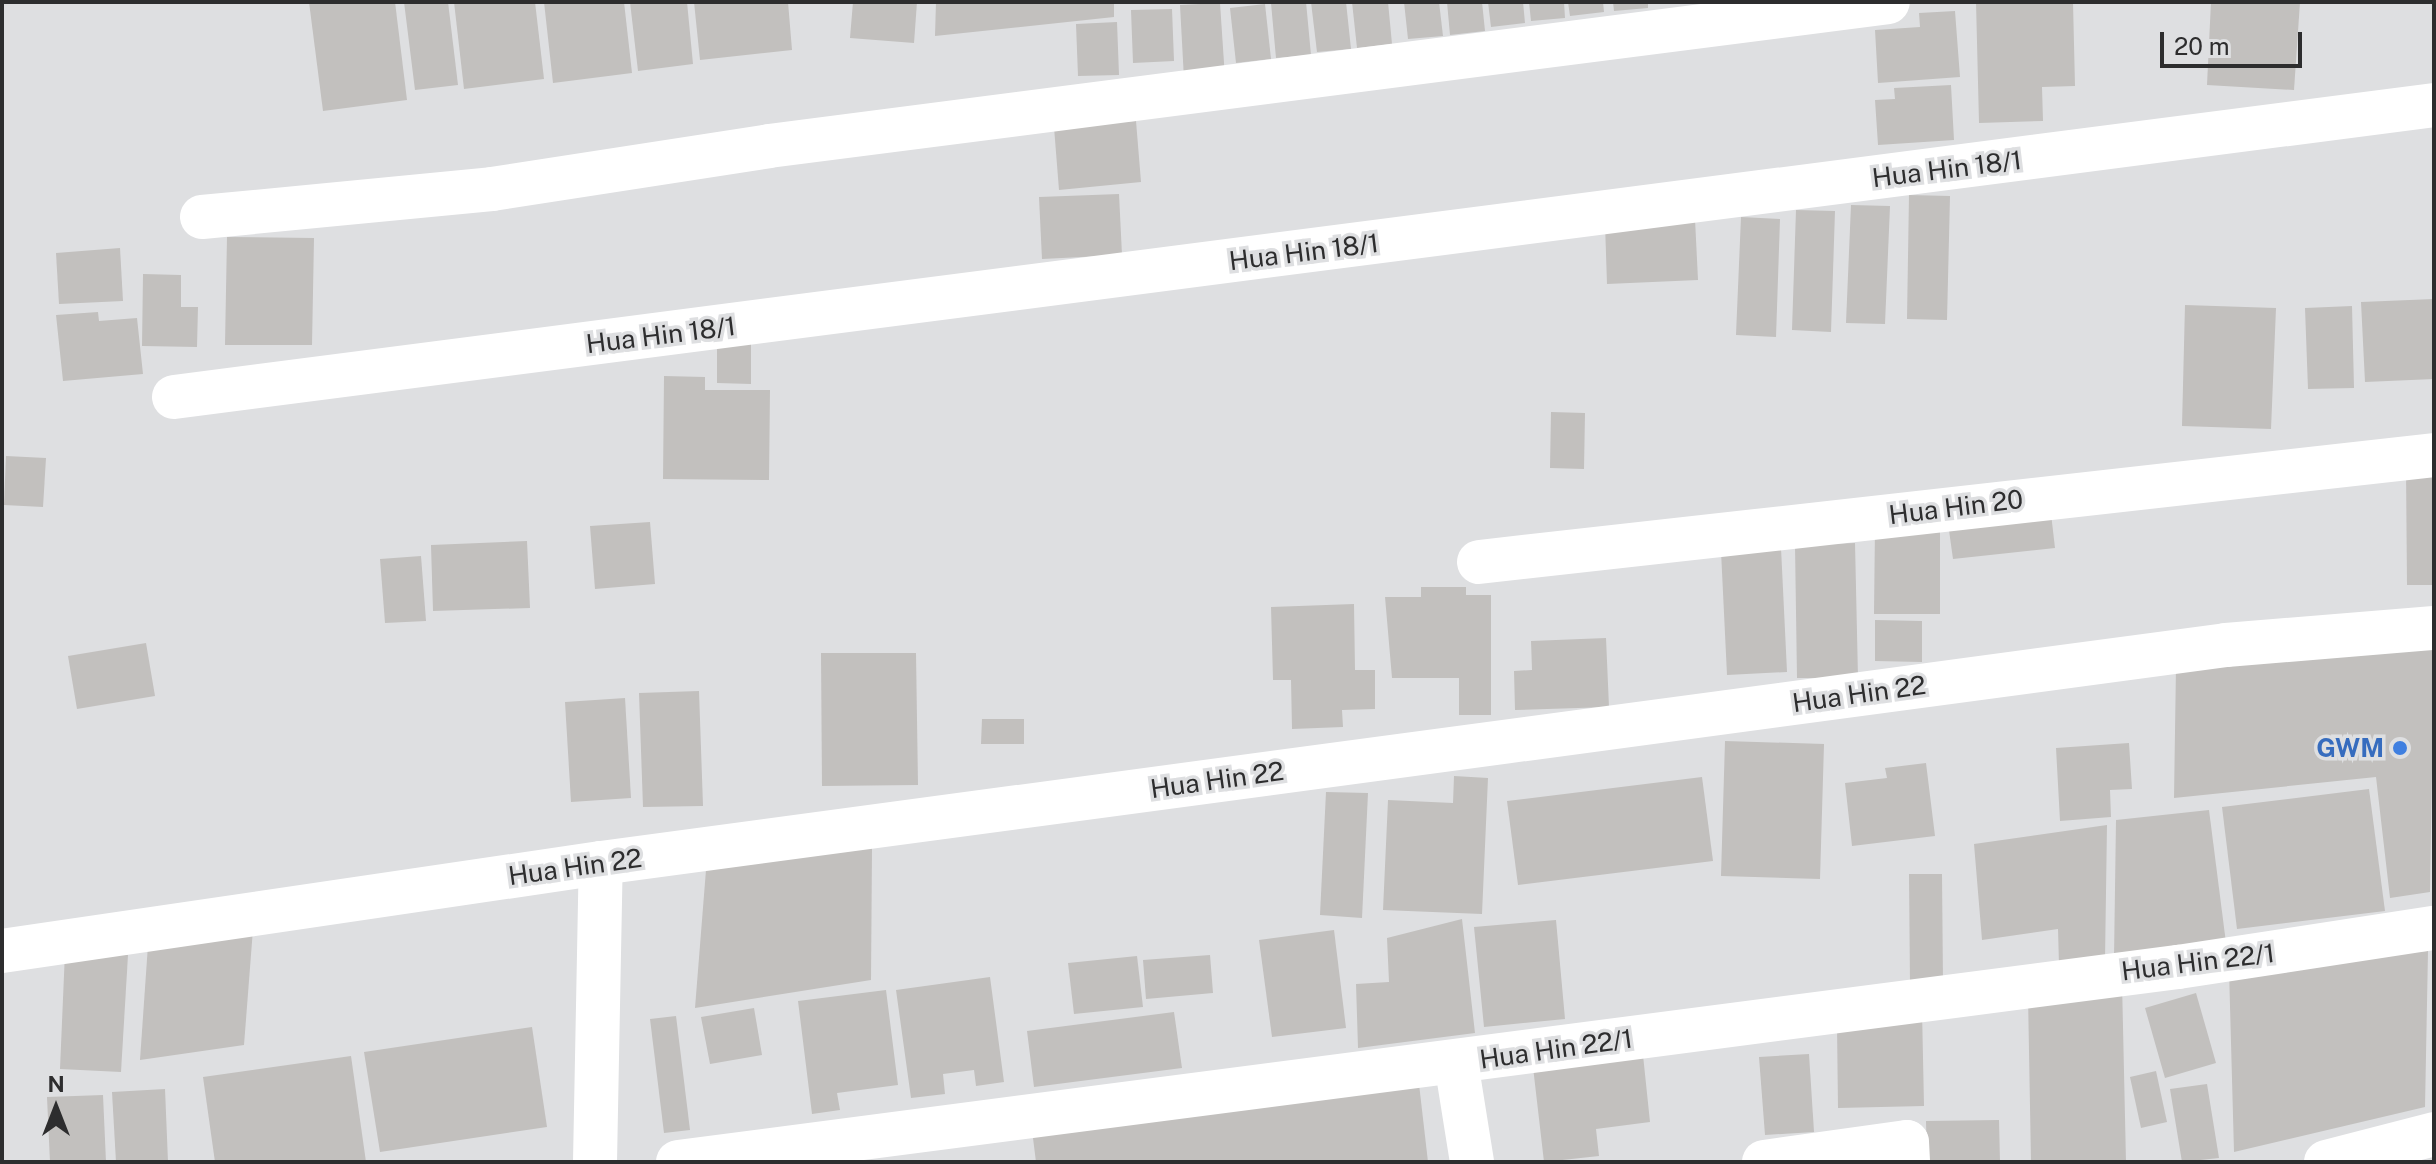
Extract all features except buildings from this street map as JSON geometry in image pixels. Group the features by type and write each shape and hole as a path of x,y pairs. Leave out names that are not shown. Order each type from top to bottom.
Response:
{"street":[{"path":"202,217 492,189 769,146 1888,2"},
{"name":"Hua Hin 18/1","path":"174,397 2434,105"},
{"name":"Hua Hin 20","path":"1479,562 2434,455"},
{"name":"Hua Hin 22","path":"2,951 601,863 2210,647 2434,628"},
{"path":"595,1162 601,863"},
{"name":"Hua Hin 22/1","path":"678,1162 1456,1062 2069,977 2178,967 2434,928"},
{"path":"1456,1062 1472,1162"},
{"path":"2326,1162 2434,1134"},
{"path":"1764,1162 1907,1142 1908,1162"}],"place":[{"name":"GWM","path":"2400,748"}]}
